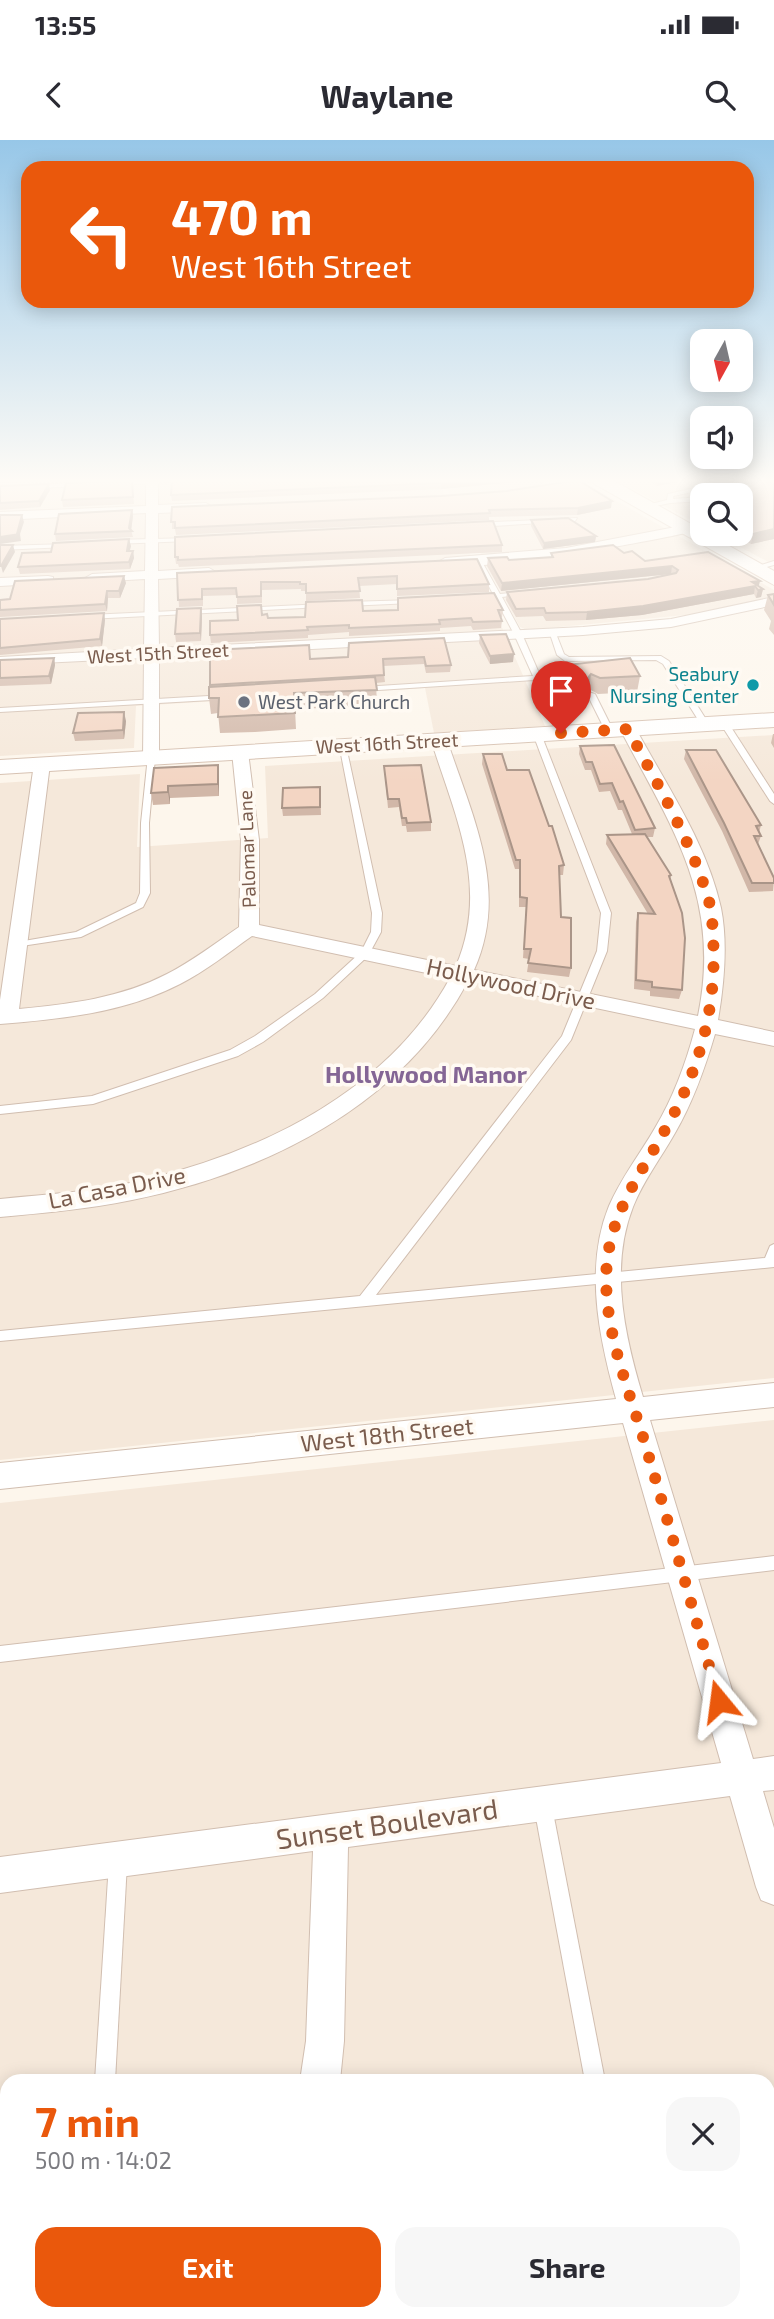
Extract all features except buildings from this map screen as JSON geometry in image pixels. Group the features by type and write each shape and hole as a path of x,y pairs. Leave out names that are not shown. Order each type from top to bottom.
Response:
{"main road":[{"name":"West 16th Street","path":"0,767 774,720"}],"street":[{"path":"0,582 44,580"},
{"path":"150,758 152,580"},
{"name":"West 15th Street","path":"0,661 552,633 671,623 774,601"},
{"path":"619,729 691,852 711,908 715,969 709,1025 702,1048 672,1119 634,1180 616,1219 607,1263 608,1301 622,1372 774,1887"},
{"name":"La Casa Drive","path":"0,1208 146,1188 230,1163 304,1130 367,1090 415,1046 449,1001 462,974 474,943 481,899 475,858 439,740"},
{"name":"Palomar Lane","path":"4,1017 89,1007 149,990 183,973 249,929 250,839 240,752"},
{"path":"4,1017 18,944 41,764"},
{"name":"Hollywood Drive","path":"249,929 774,1039"},
{"name":"West 18th Street","path":"0,1476 774,1395"},
{"name":"Sunset Boulevard","path":"0,1875 774,1773"},
{"path":"321,2074 325,2041 331,1831"}],"lane":[{"path":"488,580 518,634 561,733"},
{"path":"474,597 524,594"},
{"path":"343,604 422,600"},
{"path":"82,617 329,605"},
{"path":"552,633 561,655 568,659 646,657 666,663 774,801"},
{"path":"358,689 537,678"},
{"path":"592,694 619,729"},
{"path":"0,710 233,696"},
{"path":"363,1302 567,1037 602,951 606,913 537,734"},
{"path":"0,1110 93,1100 234,1053 259,1039 319,996 365,954 376,932 377,913 342,746"},
{"path":"18,944 78,935 141,905 145,893 145,823 150,758"},
{"path":"0,1336 771,1263 774,1249"},
{"path":"0,1654 774,1563"},
{"path":"542,1803 594,2074"},
{"path":"105,2074 118,1859"}],"shaded area":[{"path":"0,580 481,580 545,726 434,733 425,688 136,706 134,748 0,756"},
{"path":"494,580 756,580 774,590 774,596 696,614 527,630 520,627"},
{"name":"Hollywood Manor","path":"774,735 774,1378 0,1460 0,783 140,774 137,847 268,838 265,766"},
{"path":"774,1420 774,2074 0,2074 0,1503"}],"place":[{"name":"Seabury Nursing Center","path":"753,685"},
{"name":"West Park Church","path":"244,702"}],"district":[{"name":"Hollywood Manor","path":"426,1075"}],"route":[{"path":"561,733 628,729 691,852 711,908 715,969 709,1025 672,1119 634,1180 616,1219 607,1263 608,1301 622,1372 719,1701"}]}
